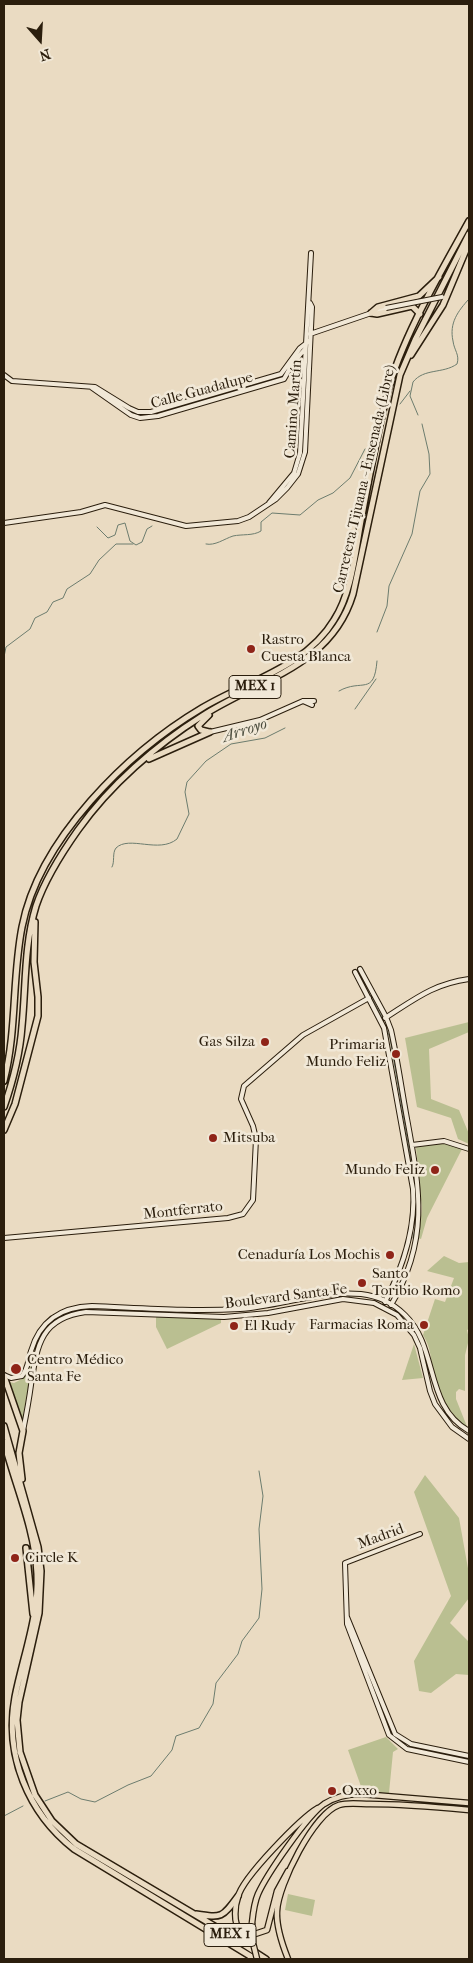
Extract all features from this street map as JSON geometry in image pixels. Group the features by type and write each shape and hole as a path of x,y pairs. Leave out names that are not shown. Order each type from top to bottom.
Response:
{"highway":[{"name":"Carretera Tijuana - Ensenada (Libre)","path":"4,1081 13,1039 20,943 26,912 38,879 69,829 90,801 103,788 173,727 204,707 299,657 315,644 335,619 348,587 388,393 399,358 439,276 469,221"},
{"name":"Carretera Tijuana - Ensenada (Libre)","path":"4,1107 19,1047 27,956 35,912 54,866 78,829 103,798 176,734 217,706 307,659 324,644 338,627 353,594 389,417 406,360 469,234"},
{"path":"406,360 412,354 444,297 469,243"},
{"path":"371,313 378,307 419,296 439,276"},
{"path":"371,313 377,314 412,306 420,314"},
{"path":"210,732 201,730 199,724 217,706"},
{"path":"142,763 210,732"},
{"path":"4,1130 15,1104 38,1016 34,962 35,912"},
{"path":"4,1375 23,1431 20,1453 23,1493"},
{"name":"MEX 1","path":"4,1426 38,1546 42,1578 39,1613 21,1692 17,1720 20,1752 31,1786 52,1821 76,1844 266,1959"},
{"name":"MEX 1","path":"4,1442 34,1548 37,1587 34,1617 15,1696 12,1731 16,1758 25,1785 41,1815 56,1833 82,1855 256,1959"},
{"path":"26,1548 30,1605 34,1617"},
{"path":"192,1913 220,1916 227,1912 238,1896"}],"main road":[{"path":"294,1863 279,1886 270,1926 264,1933 248,1934 237,1928 235,1920 238,1896 294,1826 324,1805 345,1795 367,1794 469,1803"},
{"path":"367,1794 369,1798 367,1804"},
{"path":"288,1959 278,1928 277,1911 280,1892 314,1825 327,1811 343,1804 416,1805 469,1810"},
{"path":"256,1959 252,1923 256,1900 264,1883 305,1826 324,1805"}],"street":[{"name":"Camino Martín","path":"4,523 81,512 105,505 193,526 245,519 276,499 294,480 303,461 307,345 312,308 310,303 311,253"},
{"path":"309,335 386,308 444,297"},
{"name":"Calle Guadalupe","path":"4,375 12,381 95,387 129,408 138,412 151,412 282,374 307,345"},
{"path":"210,732 260,720 303,701 313,703"},
{"path":"383,1306 409,1243 413,1216 413,1189 388,1047 381,1020 369,998 358,970 386,1017 393,1039 412,1145 420,1206 414,1244 388,1309"},
{"path":"381,1020 432,988 469,980"},
{"name":"Montferrato","path":"4,1238 228,1218 244,1214 253,1200 256,1139 253,1126 241,1099 242,1090 255,1075 290,1044 326,1021 369,998"},
{"path":"412,1145 444,1141 469,1149"},
{"path":"409,1243 414,1244"},
{"name":"Boulevard Santa Fe","path":"4,1375 12,1378 22,1376 40,1331 53,1316 72,1307 223,1310 340,1294 361,1294 391,1304 406,1316 420,1333 440,1400 452,1417 469,1431"},
{"name":"Boulevard Santa Fe","path":"23,1431 37,1350 49,1328 65,1317 86,1312 224,1317 268,1313 349,1299 383,1306 409,1328 418,1342 430,1391 438,1408 452,1427 469,1439"},
{"name":"Madrid","path":"349,1623 347,1617 346,1563 420,1534"},
{"path":"349,1623 395,1734 411,1744 469,1756"},
{"path":"349,1623 386,1728 394,1740 407,1749 417,1752 469,1762"}],"green space":[{"path":"469,1022 469,1032 429,1049 431,1099 459,1110 469,1134 469,1144 458,1139 451,1118 417,1107 405,1038"},
{"path":"446,1143 462,1149 427,1218 421,1239 418,1238 422,1209 416,1147"},
{"path":"444,1256 459,1263 469,1262 469,1329 467,1330 469,1339 465,1355 465,1391 459,1389 456,1392 456,1399 468,1429 450,1410 440,1394 435,1381 429,1348 423,1335 435,1299 445,1302 454,1278 427,1271"},
{"path":"156,1315 221,1317 221,1323 167,1349 156,1327"},
{"path":"414,1344 423,1378 402,1380"},
{"path":"31,1358 33,1358 22,1423 9,1382 14,1383 24,1378"},
{"path":"425,1475 459,1518 469,1574 469,1598 450,1623 469,1642 469,1675 456,1674 431,1693 419,1691 414,1661 451,1596 414,1492"},
{"path":"386,1737 398,1749 393,1752 389,1793 363,1792 348,1750"},
{"path":"288,1894 315,1900 312,1916 285,1910"}],"waterway":[{"name":"Arroyo","path":"418,415 410,396 413,382 423,375 457,364 458,358 452,335 453,323 461,308 469,299"},
{"path":"400,404 410,391"},
{"name":"Arroyo","path":"377,632 387,606 389,586 412,534 420,491 430,474 429,454 422,424"},
{"path":"206,544 216,543 233,536 258,533 261,531 261,522 272,513 300,515 318,500 333,493 350,478 365,449"},
{"path":"97,527 108,538 115,535 118,525 125,523 130,541 136,545 142,542 147,529 152,526"},
{"path":"4,657 6,647 30,629 35,618 47,612 53,602 63,598 67,589 90,574 99,560 116,544 133,544"},
{"name":"Arroyo","path":"339,691 347,687 370,683 373,679 377,661"},
{"path":"355,709 376,679"},
{"name":"Arroyo","path":"112,867 115,850 122,844 162,845 177,839 189,814 185,792 187,782 206,761 231,744 265,738 285,728"},
{"path":"360,977 381,1015 390,1038 416,1190"},
{"path":"413,1238 416,1224"},
{"path":"45,1801 68,1792 81,1799 95,1802 128,1785 151,1776 172,1750 176,1736 199,1728 213,1704 216,1683 238,1654 242,1641 259,1618 262,1589 259,1529 263,1496 259,1471"},
{"path":"4,1816 23,1806"}],"place":[{"name":"Rastro Cuesta Blanca","path":"251,649"},
{"name":"Gas Silza","path":"265,1042"},
{"name":"Primaria Mundo Feliz","path":"396,1054"},
{"name":"Mitsuba","path":"213,1138"},
{"name":"Mundo Feliz","path":"435,1170"},
{"name":"Cenaduría Los Mochis","path":"390,1255"},
{"name":"Santo Toribio Romo","path":"362,1283"},
{"name":"Farmacias Roma","path":"424,1325"},
{"name":"El Rudy","path":"234,1326"},
{"name":"Centro Médico Santa Fe","path":"16,1369"},
{"name":"Circle K","path":"15,1558"},
{"name":"Oxxo","path":"332,1791"}]}
